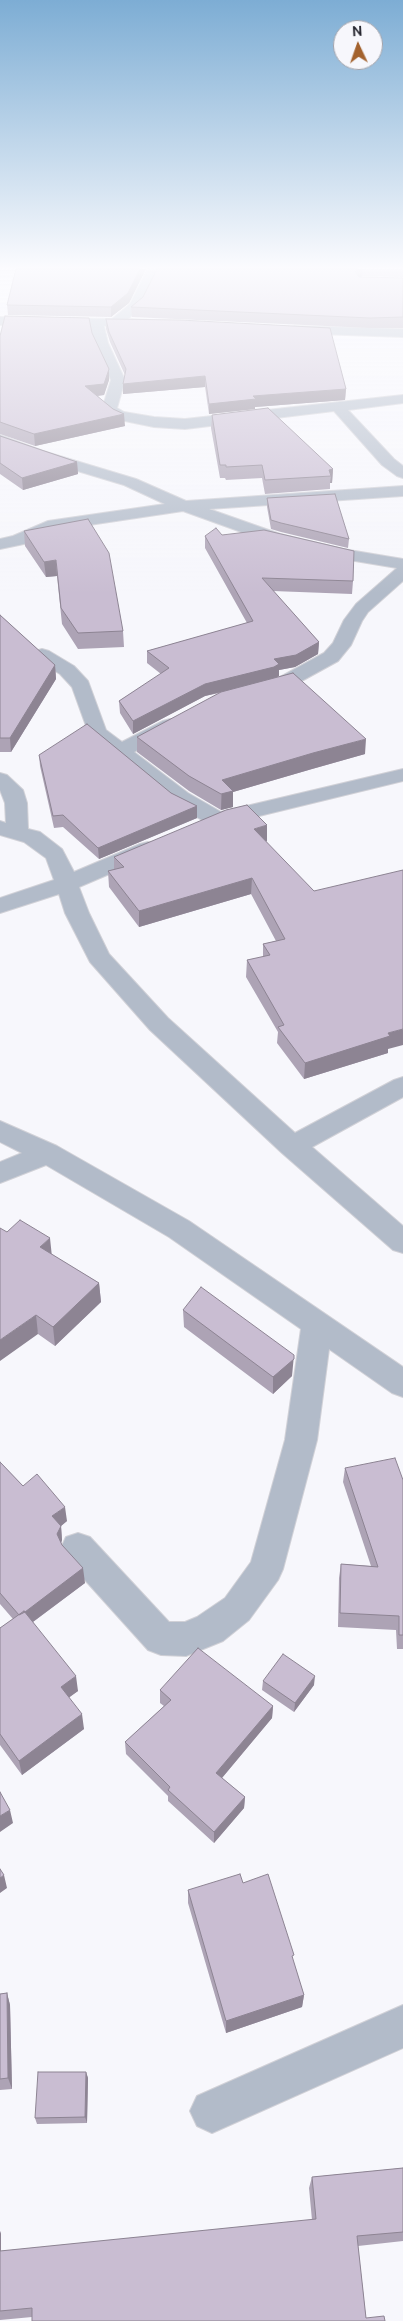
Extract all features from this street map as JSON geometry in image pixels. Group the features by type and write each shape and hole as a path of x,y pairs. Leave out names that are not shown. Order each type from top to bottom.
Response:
{"street":[{"path":"117,377 118,380 109,409 120,416 160,423 185,424 403,399"},
{"path":"337,406 388,462 403,473"},
{"path":"0,440 36,454 130,482 184,506 275,538 343,554 403,564"},
{"path":"0,544 18,540 38,530 54,525 184,506 403,490"},
{"path":"245,693 280,685 331,657 342,645 362,608 403,572"},
{"path":"42,655 75,677 81,685 97,733 180,798 218,818"},
{"path":"121,751 184,718"},
{"path":"191,830 218,818 403,775"},
{"path":"0,779 12,790 16,803 9,830 32,837 54,854 60,863 77,914 99,957 159,1024 292,1146 403,1242"},
{"path":"0,906 66,884 164,842"},
{"path":"292,1146 403,1086"},
{"path":"0,1132 47,1153 179,1228 403,1384"},
{"path":"0,1173 47,1153"},
{"path":"78,1548 161,1638 186,1639 210,1629 237,1609 266,1569 300,1440 317,1324"},
{"path":"212,2111 403,2026"}],"building":[{"path":"0,377 106,377 104,384 85,386 113,409 124,414 34,434 0,422"},
{"path":"124,377 192,377 123,384"},
{"path":"205,377 343,377 346,389 253,396 256,399 209,404"},
{"path":"268,408 333,469 329,470 331,476 265,480 262,465 226,467 226,465 220,465 212,415"},
{"path":"0,436 77,462 22,478 0,463"},
{"path":"335,494 349,539 271,520 267,498"},
{"path":"88,519 109,553 123,631 78,633 61,608 56,560 44,562 24,531"},
{"path":"216,528 222,535 264,530 354,551 353,581 262,578 319,642 296,655 274,659 279,664 274,667 205,684 133,721 119,701 169,668 147,651 253,621 205,536"},
{"path":"0,615 55,665 10,738 0,738"},
{"path":"293,673 366,739 222,780 233,791 221,794 189,776 137,737 221,692"},
{"path":"87,724 171,793 197,806 98,848 63,815 53,816 39,755"},
{"path":"247,805 267,825 254,829 314,891 403,870 403,1029 388,1033 390,1036 305,1063 278,1027 284,1025 247,960 270,955 263,944 285,939 252,878 139,911 108,871 124,867 114,857 226,810"},
{"path":"20,1220 50,1238 40,1247 99,1283 53,1327 36,1315 0,1340 0,1228 7,1232"},
{"path":"201,1287 294,1355 294,1359 273,1377 183,1310"},
{"path":"395,1458 403,1480 403,1635 399,1635 399,1616 340,1613 341,1564 378,1567 345,1468"},
{"path":"0,1462 23,1486 37,1474 65,1507 52,1516 61,1526 57,1534 62,1545 83,1568 19,1615 0,1593"},
{"path":"24,1611 76,1676 61,1687 82,1714 19,1761 0,1734 0,1628"},
{"path":"198,1648 273,1706 216,1773 245,1797 214,1832 168,1790 170,1787 125,1742 171,1700 160,1690"},
{"path":"283,1654 315,1676 295,1703 263,1681"},
{"path":"0,1792 10,1810 0,1816"},
{"path":"0,1869 4,1875 0,1878"},
{"path":"240,1874 243,1883 268,1874 294,1955 292,1956 304,1995 226,2021 188,1890"},
{"path":"7,1993 8,2078 0,2079 0,1994"},
{"path":"38,2072 86,2072 85,2117 35,2118"},
{"path":"403,2168 403,2232 357,2236 366,2318 384,2316 385,2321 32,2321 32,2308 0,2311 0,2251 316,2219 312,2177"}]}
